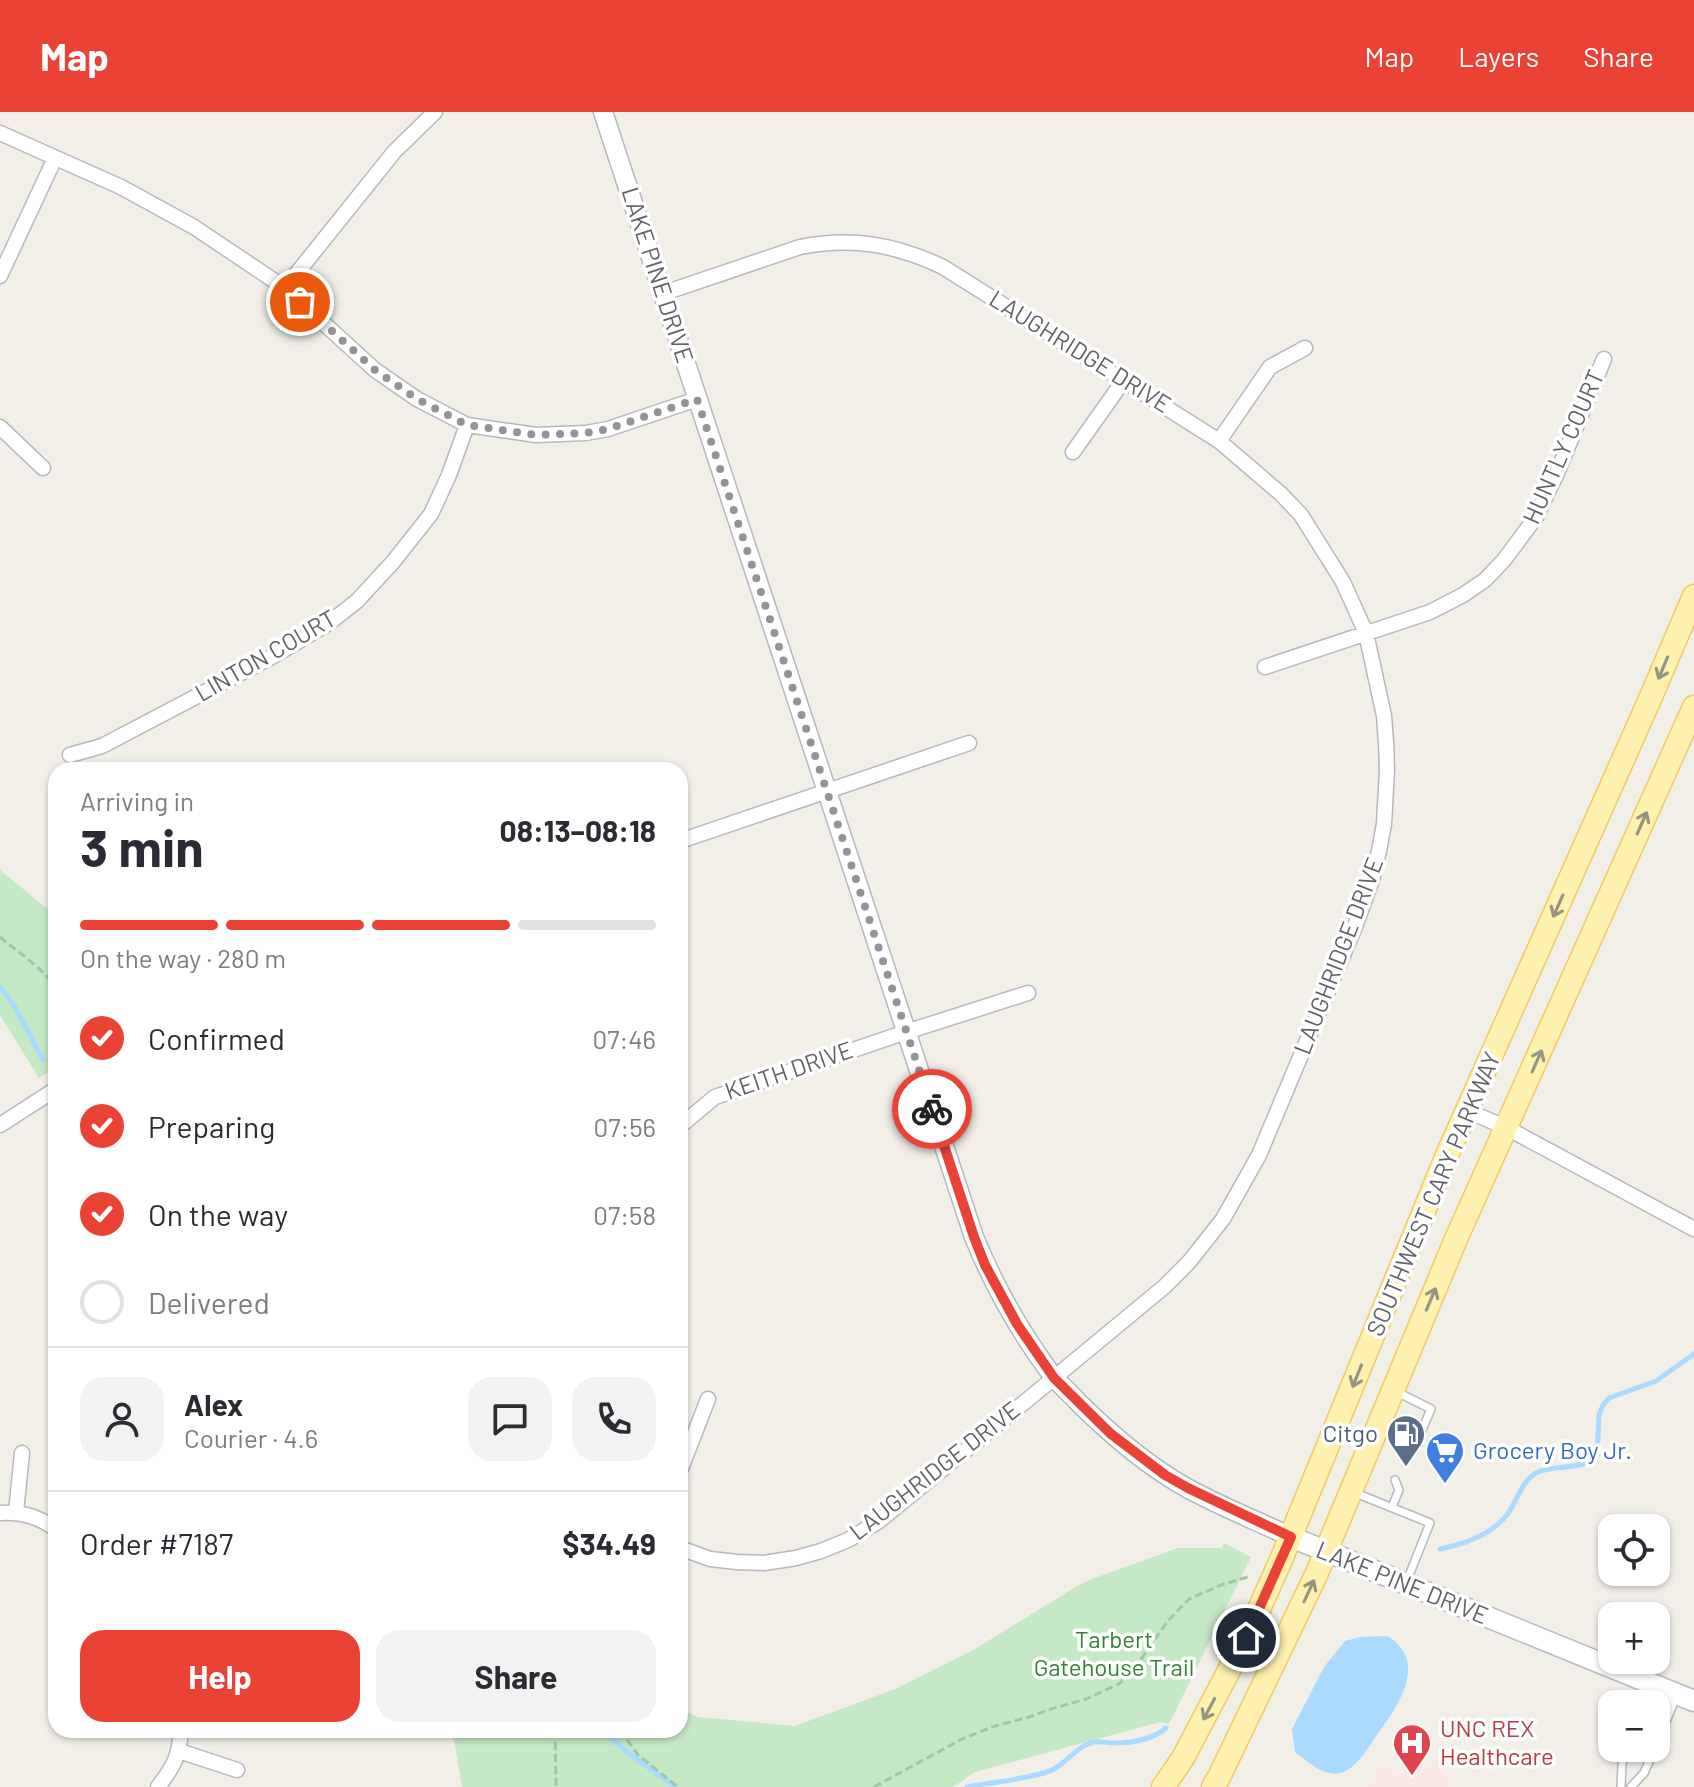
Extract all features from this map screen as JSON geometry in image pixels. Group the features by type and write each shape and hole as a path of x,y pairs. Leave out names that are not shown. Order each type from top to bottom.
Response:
{"main road":[{"name":"SOUTHWEST CARY PARKWAY","path":"1163,1787 1183,1758 1246,1638 1291,1537 1447,1155 1694,596"},
{"name":"SOUTHWEST CARY PARKWAY","path":"1213,1787 1270,1675 1326,1552 1456,1239 1694,707"},
{"name":"LAKE PINE DRIVE","path":"1291,1537 1639,1690"}],"street":[{"path":"285,288 394,152 435,112"},
{"name":"LAKE PINE DRIVE","path":"603,112 985,1265 1017,1324 1054,1378 1107,1429 1165,1475 1291,1537"},
{"path":"0,133 121,187 222,245 285,288 375,370 417,399 467,425 536,435 586,433 608,429 697,399"},
{"path":"0,276 55,158"},
{"name":"LAUGHRIDGE DRIVE","path":"664,293 800,247 821,243 861,243 896,248 943,267 1219,441 1301,515 1343,582 1366,633 1384,716 1386,783 1379,851 1372,880 1348,943 1259,1155 1223,1219 1189,1262 1164,1287 879,1521 848,1540 796,1558 764,1563 710,1559 688,1551"},
{"path":"1219,441 1270,367 1305,348"},
{"name":"HUNTLY COURT","path":"1265,667 1430,612 1485,580 1536,517 1604,359"},
{"path":"1073,452 1124,380"},
{"name":"LINTON COURT","path":"70,755 102,746 277,654 329,623 357,601 431,514 467,425"},
{"path":"0,427 43,468"},
{"path":"688,838 969,743"},
{"name":"KEITH DRIVE","path":"688,1119 715,1097 1028,993"},
{"path":"0,1125 48,1094"},
{"path":"1468,1111 1507,1128 1694,1229"},
{"path":"688,1450 708,1399"},
{"path":"16,1512 22,1453"},
{"path":"0,1513 16,1512 48,1525"},
{"path":"158,1787 179,1751 180,1738"},
{"path":"179,1751 237,1770"}],"lane":[{"path":"1393,1390 1431,1409 1415,1446 1407,1452"},
{"path":"1415,1446 1418,1456"},
{"path":"1395,1480 1399,1490"},
{"path":"1392,1507 1399,1490 1406,1485"},
{"path":"1352,1491 1430,1523 1405,1585"},
{"path":"1670,1722 1685,1698"},
{"path":"1621,1787 1623,1762"},
{"path":"1631,1787 1644,1773 1648,1762"}],"path":[{"path":"0,937 48,978"},
{"path":"874,1787 962,1739 1086,1699 1119,1684 1189,1599 1253,1575"},
{"path":"555,1738 556,1787"},
{"path":"626,1738 638,1755 678,1787"}],"shaded area":[{"name":"UNC REX Healthcare","path":"1443,1759 1451,1787 1360,1787 1374,1783 1379,1764 1397,1772"}],"green space":[{"path":"0,870 48,909 48,1073 39,1078 0,1015"},
{"name":"Tarbert Gatehouse Trail","path":"1224,1543 1251,1557 1169,1724 1160,1722 975,1772 953,1787 462,1787 451,1738 688,1738 688,1713 698,1717 795,1726 895,1689 975,1649 1092,1579 1178,1548 1222,1548"}],"water":[{"path":"1387,1636 1400,1647 1407,1659 1408,1672 1400,1700 1356,1764 1334,1774 1310,1764 1295,1752 1292,1729 1324,1667 1345,1641"}],"waterway":[{"path":"0,987 15,1007 43,1060"},
{"path":"1440,1549 1469,1541 1503,1520 1525,1484 1538,1472 1591,1461 1597,1456 1599,1415 1609,1398 1656,1381 1694,1354"},
{"path":"967,1787 1047,1772 1087,1744 1141,1740 1166,1728"},
{"path":"611,1738 676,1787"}],"way so far":[{"path":"300,302 375,370 417,399 467,425 536,435 586,433 608,429 697,399 932,1109"}],"place":[{"name":"Citgo","path":"1406,1468"},
{"name":"Grocery Boy Jr.","path":"1445,1485"},
{"name":"UNC REX Healthcare","path":"1412,1777"}],"route":[{"path":"932,1109 985,1265 1017,1324 1054,1378 1111,1434 1165,1475 1291,1537 1246,1638"}]}
